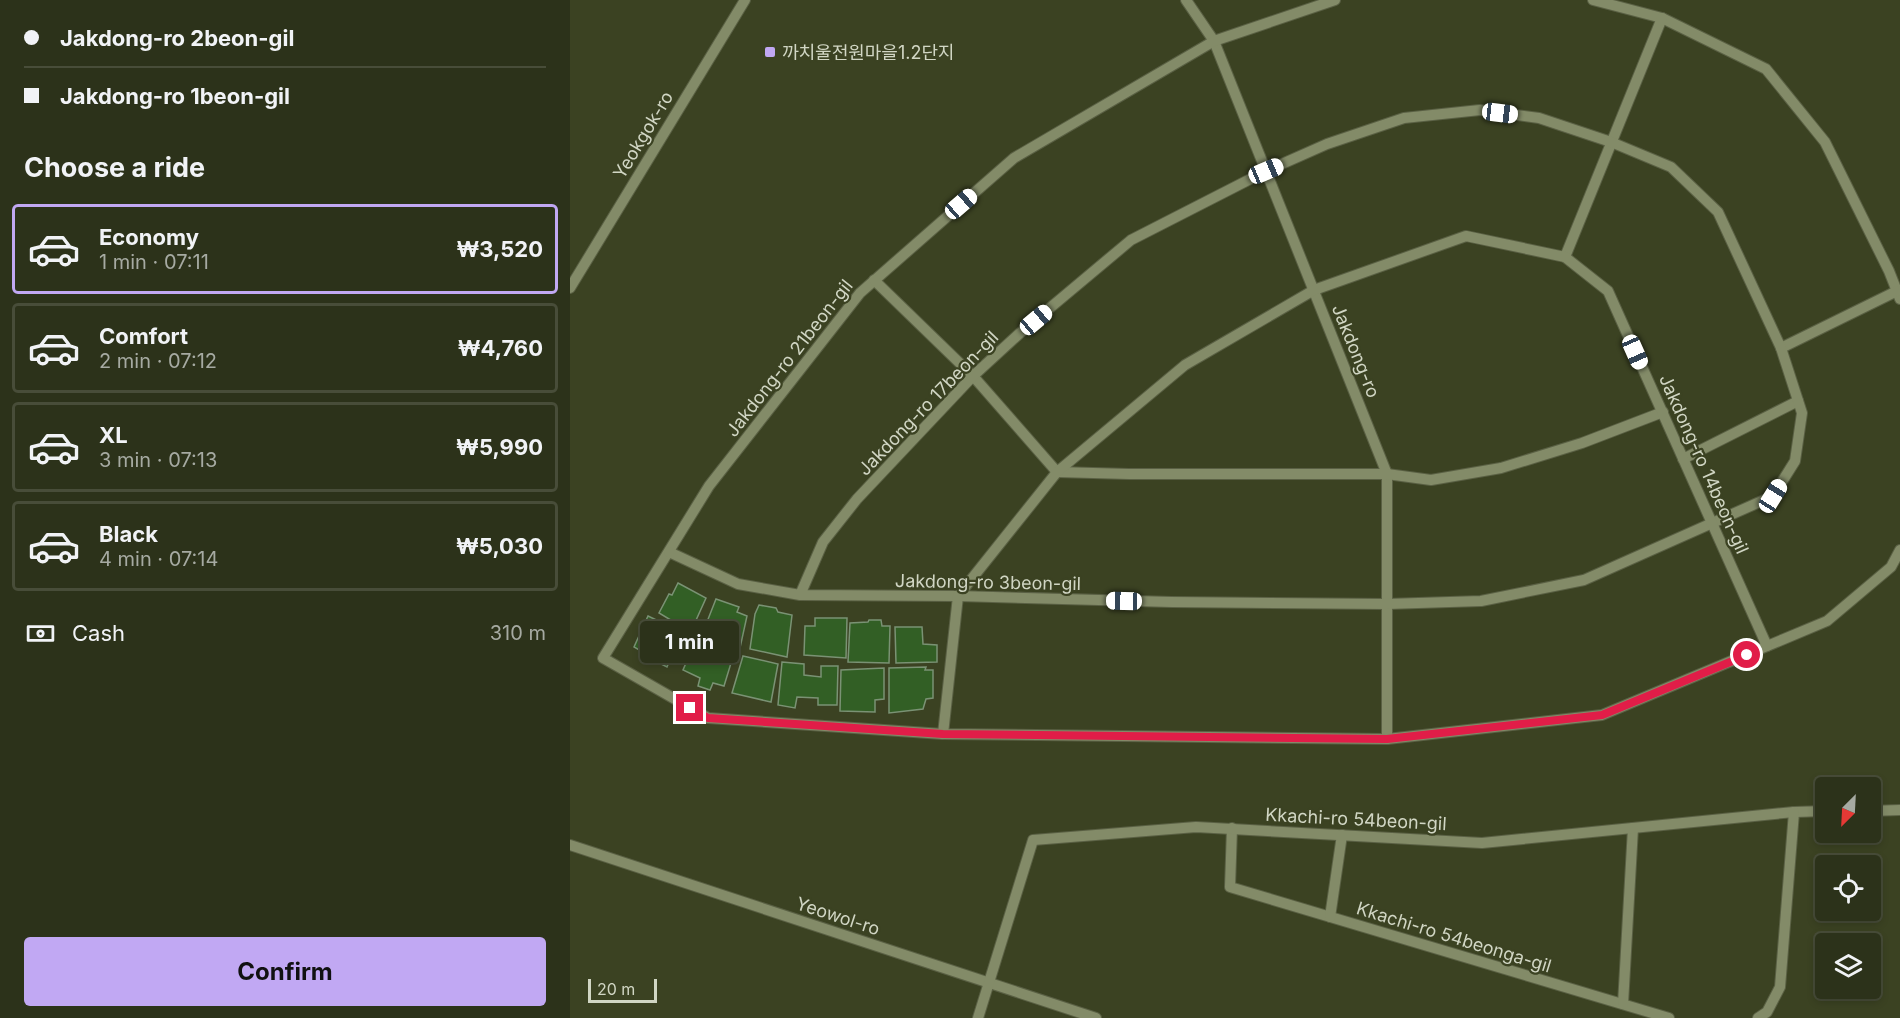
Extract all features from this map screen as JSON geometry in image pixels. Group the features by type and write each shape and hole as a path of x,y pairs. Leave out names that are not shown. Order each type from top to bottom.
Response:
{"street":[{"name":"Yeokgok-ro","path":"570,288 745,0"},
{"name":"Jakdong-ro","path":"1186,0 1214,41 1387,474 1387,739"},
{"name":"Jakdong-ro 21beon-gil","path":"943,734 708,718 603,658 709,486 860,292 1014,158 1214,41 1335,0"},
{"path":"1593,0 1662,18 1766,69 1825,141 1898,295 1781,348"},
{"path":"1565,257 1662,18"},
{"name":"Jakdong-ro 17beon-gil","path":"800,595 823,542 858,499 973,376 1020,333 1131,240 1266,171 1327,144 1404,118 1480,110 1539,118 1611,142 1671,167 1718,213 1781,348"},
{"name":"Jakdong-ro 14beon-gil","path":"958,596 1057,472 1185,365 1314,290 1466,236 1565,257 1608,291 1767,646"},
{"path":"874,280 973,376 1057,472 1387,474 1431,480 1501,468 1582,443 1663,412"},
{"name":"Jakdong-ro 3beon-gil","path":"669,552 738,584 800,595 958,596 1172,603 1387,604 1481,601 1584,580 1773,496 1796,461 1802,413 1781,348"},
{"path":"1683,459 1798,401"},
{"path":"958,596 943,734 1387,739 1602,715 1827,621 1891,567 1900,550"},
{"path":"1881,811 1900,810"},
{"name":"Kkachi-ro 54beon-gil","path":"988,983 1033,840 1197,827 1482,843 1815,811"},
{"path":"1758,1018 1767,1012 1780,987 1794,812"},
{"name":"Kkachi-ro 54beonga-gil","path":"1232,828 1230,887 1669,1018"},
{"path":"1623,1004 1633,828"},
{"path":"1330,917 1342,835"},
{"name":"Yeowol-ro","path":"570,845 1096,1018"},
{"path":"978,1018 988,983"}],"building":[{"path":"678,583 706,598 692,629 659,613"},
{"path":"716,599 739,607 737,612 747,616 740,648 703,632"},
{"path":"759,605 776,608 778,612 792,615 787,657 750,649 755,614"},
{"path":"648,616 688,635 674,664 669,662 667,667 647,657 648,655 634,647"},
{"path":"815,618 847,618 846,658 804,655 805,626 815,626"},
{"path":"869,620 881,620 882,626 890,626 889,663 848,662 850,623 868,622"},
{"path":"895,627 922,627 923,644 937,645 937,662 896,663"},
{"path":"697,638 735,650 724,686 713,683 710,690 698,686 700,678 683,670"},
{"path":"743,656 778,664 771,702 732,693"},
{"path":"782,662 804,664 804,675 821,677 821,666 838,666 837,705 818,705 818,698 797,697 795,708 778,705"},
{"path":"926,667 925,670 933,670 933,698 926,699 923,709 889,713 889,668"},
{"path":"884,668 884,699 875,700 875,712 840,711 841,670"}],"place":[{"name":"까치울전원마을1.2단지","path":"770,52"}],"route":[{"path":"690,708 708,718 943,734 1387,739 1602,715 1747,655"}]}
